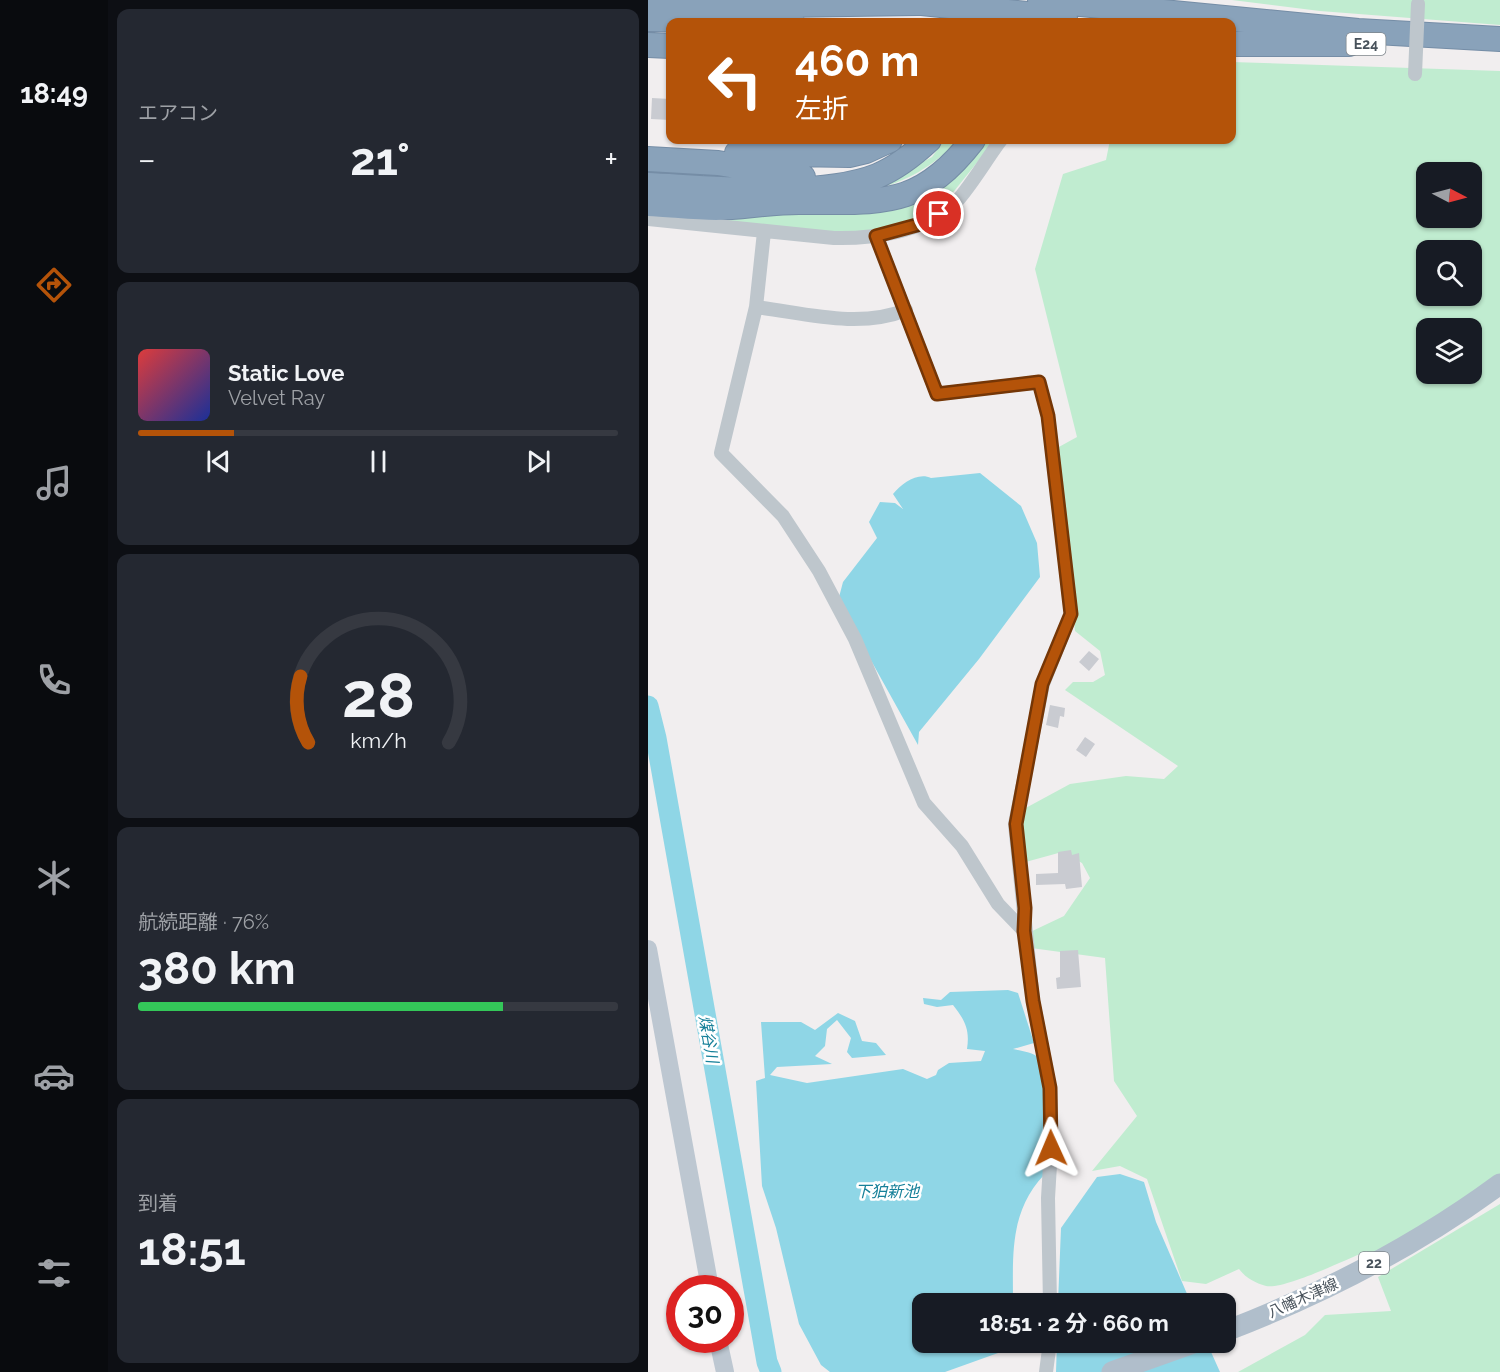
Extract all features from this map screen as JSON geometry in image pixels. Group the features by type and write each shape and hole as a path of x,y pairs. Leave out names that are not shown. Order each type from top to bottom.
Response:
{"highway":[{"name":"E24","path":"1040,0 1224,18"},
{"path":"1120,0 1273,17 1326,28"},
{"path":"648,2 780,5 917,3 1066,18"},
{"path":"808,18 876,2"},
{"path":"648,11 821,14"},
{"path":"648,19 666,19"},
{"name":"E24","path":"1236,19 1326,28 1500,39"},
{"path":"648,28 666,29"},
{"name":"E24","path":"1236,34 1357,44 1500,49"},
{"path":"648,37 666,38"},
{"path":"1236,44 1357,44"},
{"path":"648,45 666,46"},
{"path":"648,147 827,156 866,151 881,144"},
{"path":"648,204 714,208 793,189 820,177 865,169 896,154 910,144"},
{"path":"648,194 793,189 850,184 877,176 899,164 924,144"},
{"path":"648,168 793,189 861,204 896,198 916,190 933,180 969,144"},
{"path":"648,159 718,163 793,189"},
{"path":"648,177 716,179 793,189"},
{"path":"648,185 734,190 793,189"}],"main road":[{"name":"八幡木津線","path":"1236,1327 1294,1303 1375,1263 1500,1185"},
{"path":"1112,1372 1165,1353"}],"street":[{"path":"1415,74 1418,4"},
{"path":"648,219 764,232 859,239 876,236 924,223 953,206 998,144"},
{"path":"764,232 756,307 721,453 783,516 819,571 855,639 924,803 962,846 998,904 1024,931"},
{"path":"876,236 937,394 1039,382 1048,416 1071,614 1042,684 1016,824 1025,908 1024,931 1033,1001 1050,1088 1051,1148 1048,1198 1050,1293"},
{"path":"756,307 853,320 891,316 906,310"},
{"path":"648,949 708,1275"},
{"path":"721,1353 725,1372"},
{"path":"1046,1372 1049,1353"}],"green space":[{"path":"1232,0 1500,0 1500,25 1320,11"},
{"path":"1236,62 1500,71 1500,1177 1369,1257 1367,1251 1301,1279 1275,1286 1254,1282 1239,1269 1206,1284 1182,1281 1147,1179 1120,1166 1092,1171 1137,1116 1114,1081 1105,958 1031,948 1026,934 1064,916 1090,878 1082,863 1062,852 1022,863 1022,810 1070,784 1126,776 1164,779 1178,766 1065,690 1073,682 1093,682 1105,675 1100,651 1075,631 1057,448 1077,437 1035,269 1063,174 1106,160 1109,144 1236,144"},
{"path":"941,144 955,144 939,158 907,178 870,190 932,157"},
{"path":"980,144 992,144 947,200 899,225 863,234 834,235 688,216 797,210 858,214 894,210 917,200"},
{"path":"1500,1204 1500,1372 1238,1372 1305,1335 1325,1315 1391,1311 1378,1277"}],"water":[{"path":"980,473 1021,506 1037,543 1040,577 979,659 919,732 918,745 838,601 843,582 877,538 869,522 880,502 895,503 903,509 893,494 901,486 921,476 931,478"},
{"name":"下狛新池","path":"1008,990 1018,993 1034,1043 1013,1049 1037,1056 1043,1066 1046,1079 1047,1132 1044,1175 1024,1204 1019,1219 1015,1235 1013,1293 912,1293 912,1353 998,1353 945,1372 830,1372 821,1365 799,1324 776,1228 762,1186 756,1081 765,1078 761,1022 801,1022 815,1030 838,1013 855,1021 862,1041 876,1043 886,1055 852,1058 847,1052 851,1038 837,1020 827,1029 825,1046 815,1056 832,1064 777,1067 770,1075 807,1083 903,1069 927,1079 936,1075 938,1070 949,1063 981,1061 985,1051 967,1049 966,1026 953,1005 937,1007 924,1004 923,998 941,1000 950,992"},
{"path":"1120,1174 1144,1182 1156,1222 1187,1293 1058,1293 1061,1228 1097,1177"},
{"path":"1057,1353 1211,1353 1220,1372 1056,1372"}],"building":[{"path":"652,98 666,99 666,120 651,119"},
{"path":"1089,651 1099,659 1089,671 1079,662"},
{"path":"1050,705 1065,708 1064,717 1060,716 1058,728 1046,725"},
{"path":"1085,737 1095,744 1086,757 1076,750"},
{"path":"1071,850 1072,855 1079,853 1082,887 1066,889 1065,884 1036,885 1036,874 1058,873 1058,852"},
{"path":"1078,950 1081,987 1057,989 1056,978 1060,977 1060,951"}],"waterway":[{"name":"煤谷川","path":"648,706 656,738 767,1362 771,1372"}],"route":[{"path":"939,214 924,223 876,236 937,394 1039,382 1048,416 1071,614 1042,684 1016,824 1025,908 1024,931 1029,954 1033,1001 1050,1088 1051,1148"}]}
